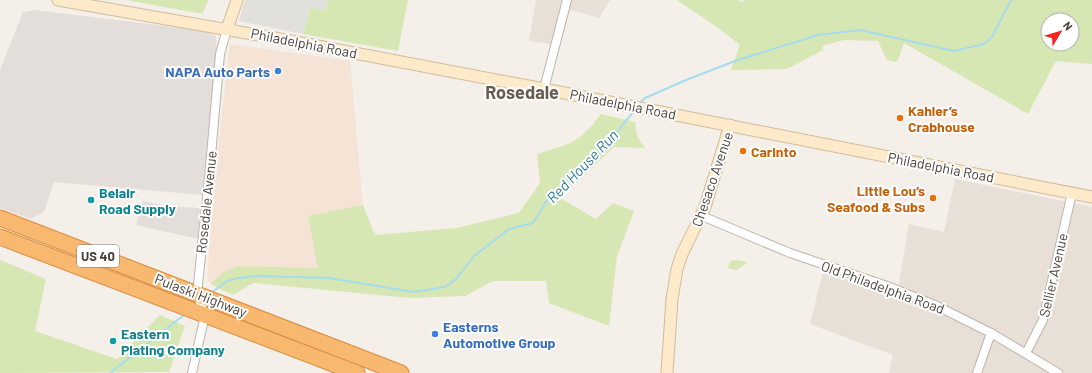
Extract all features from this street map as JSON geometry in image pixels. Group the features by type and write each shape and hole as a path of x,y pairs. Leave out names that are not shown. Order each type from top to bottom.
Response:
{"highway":[{"name":"Pulaski Highway","path":"0,218 401,373"},
{"name":"Pulaski Highway","path":"0,236 357,373"}],"main road":[{"name":"Philadelphia Road","path":"58,0 226,29 639,107 1092,197"},
{"path":"226,29 237,0"},
{"name":"Chesaco Avenue","path":"667,373 675,278 682,254 702,216 730,125"}],"street":[{"path":"544,89 567,0"},
{"name":"Rosedale Avenue","path":"205,315 197,294 220,54 226,29"},
{"name":"Sellier Avenue","path":"1026,353 1043,320 1072,194"},
{"name":"Old Philadelphia Road","path":"702,216 790,254 917,298 991,333 1058,373"},
{"path":"192,373 205,315"},
{"path":"977,373 991,333"}],"shaded area":[{"path":"245,0 328,0 325,11 310,7 303,34 239,21"},
{"path":"536,0 610,0 599,18 570,10 560,45 529,41"},
{"path":"34,10 207,31 216,36 217,56 203,195 54,182 44,212 31,219 0,208 0,70 23,12"},
{"path":"230,44 350,61 363,206 318,268 239,266 227,270 211,283 207,281 214,183"},
{"path":"955,179 1092,207 1092,373 889,373 893,355 810,324 823,272 897,296 909,224 944,232"},
{"path":"143,201 166,206 200,208 198,239 136,225"}],"green space":[{"path":"126,0 209,0 202,14"},
{"path":"328,0 408,0 398,51 303,34 310,7 325,11"},
{"path":"677,0 738,0 741,2 746,0 1092,0 1092,64 1056,61 1028,114 904,43 897,62 887,60 878,41 844,40 822,46 823,50 787,69 731,70 740,45"},
{"path":"601,114 635,122 637,136 645,148 614,147 560,198 596,219 613,203 634,211 617,256 609,326 549,303 546,281 493,281 465,296 409,298 253,283 233,295 210,284 225,271 238,266 318,268 308,216 363,205 375,235 456,228 519,213 540,183 537,154 558,148 574,141 593,124"},
{"path":"0,260 46,279 35,331 117,359 160,315 185,326 169,372 0,373"},
{"path":"735,260 747,262 736,270 728,268 730,261"}],"waterway":[{"name":"Red House Run","path":"639,104 645,98 735,61 818,35 860,30 954,51 984,44 992,37 1011,0"},
{"name":"Red House Run","path":"211,293 227,281 257,276 329,278 414,292 445,287 456,279 474,256 509,229 533,223 548,199 600,153 634,111"},
{"name":"Red House Run","path":"110,373 184,315"}],"place":[{"name":"NAPA Auto Parts","path":"278,71"},
{"name":"Kahler’s Crabhouse","path":"900,118"},
{"name":"Carinto","path":"743,151"},
{"name":"Little Lou’s Seafood & Subs","path":"933,198"},
{"name":"Belair Road Supply","path":"91,200"},
{"name":"Easterns Automotive Group","path":"435,334"},
{"name":"Eastern Plating Company","path":"113,341"}],"district":[{"name":"Rosedale","path":"522,92"}]}
